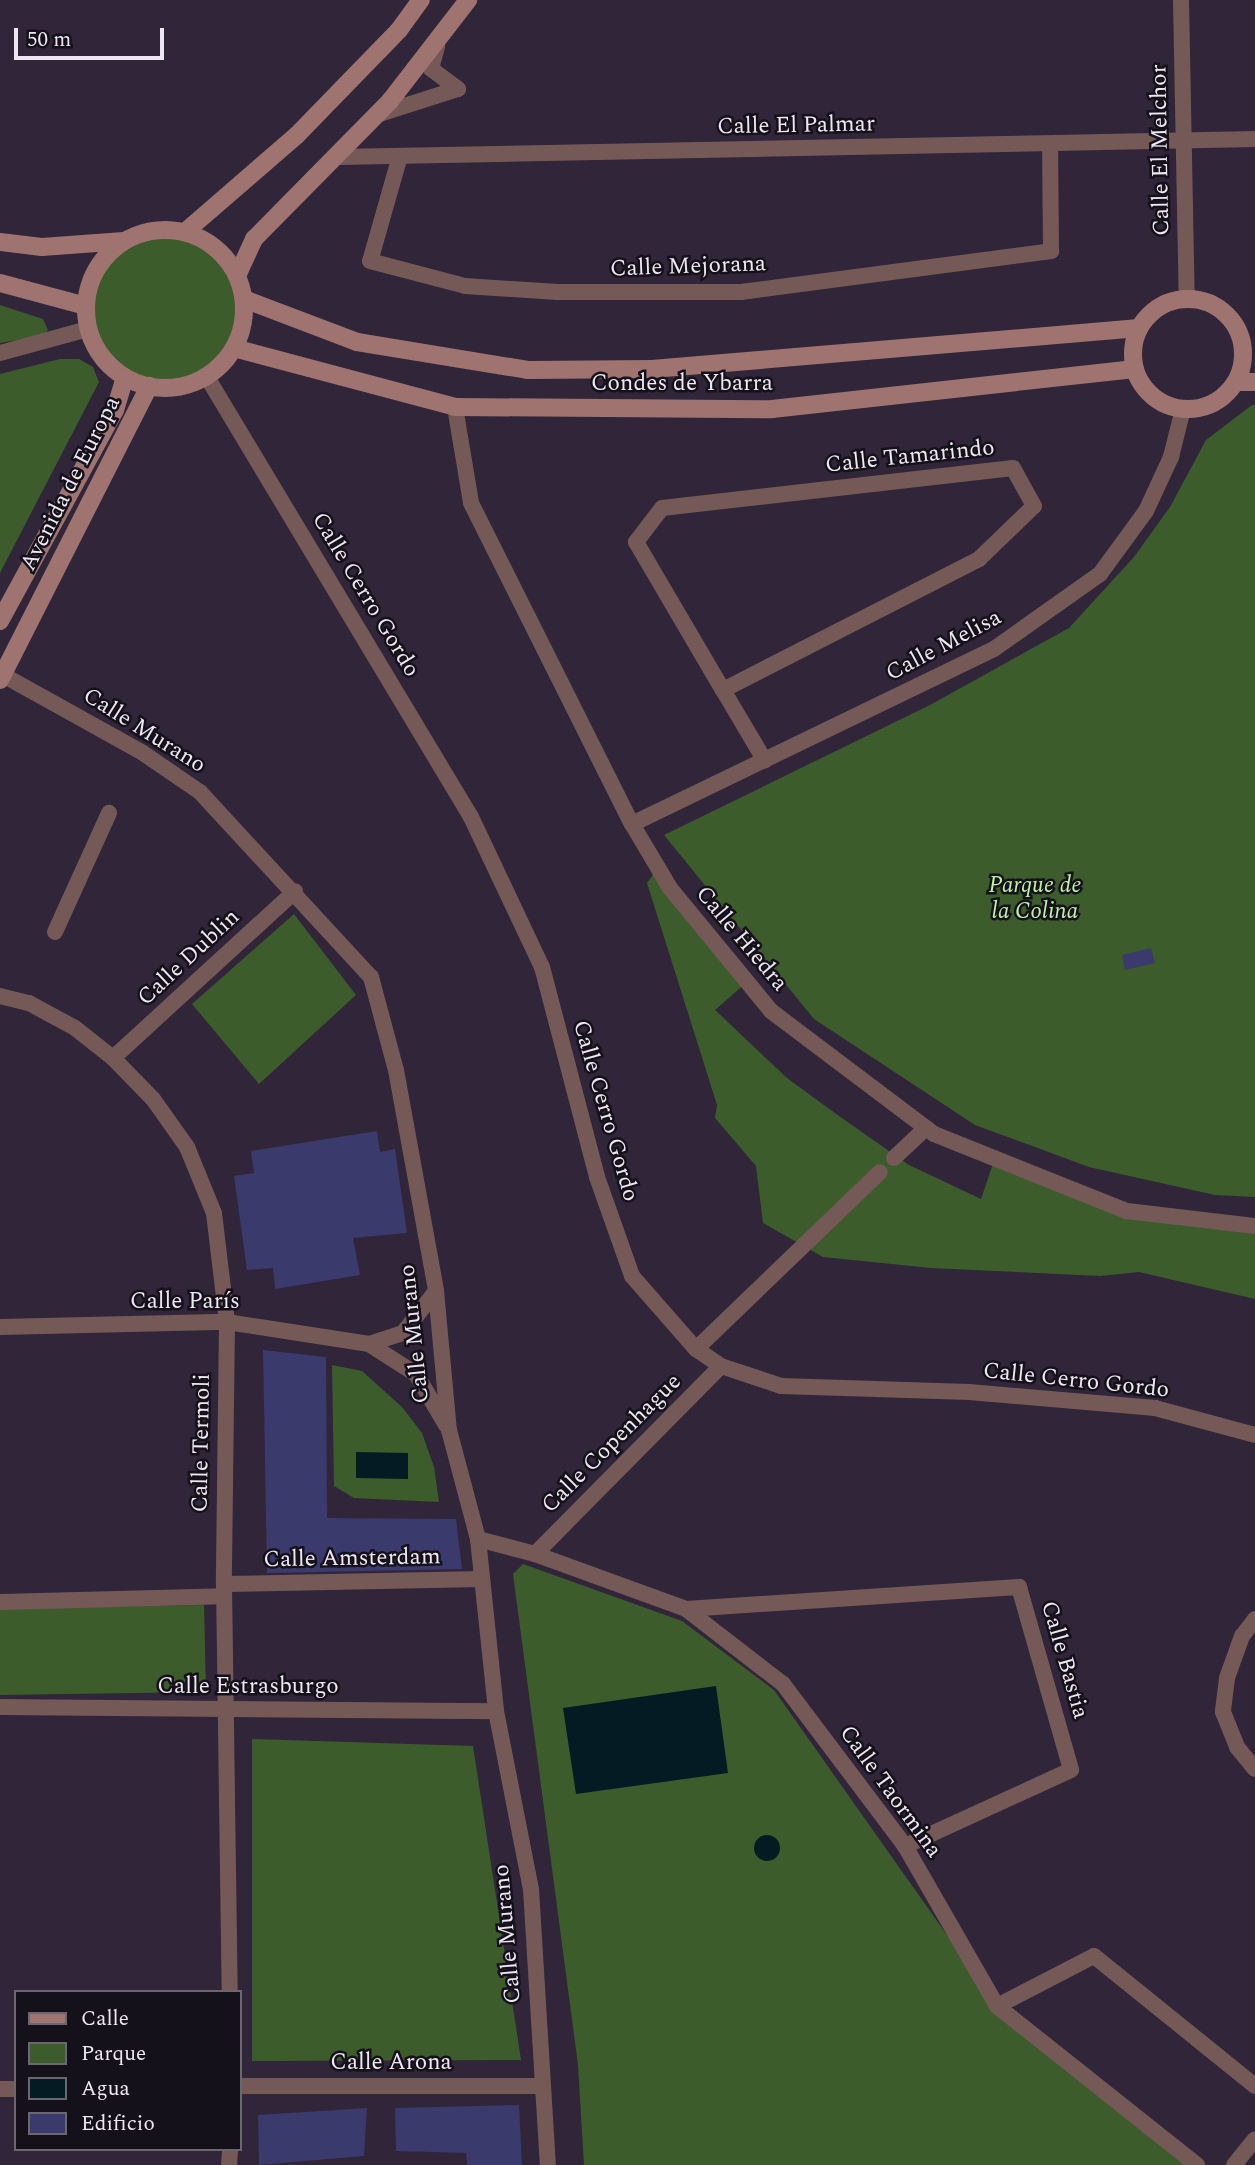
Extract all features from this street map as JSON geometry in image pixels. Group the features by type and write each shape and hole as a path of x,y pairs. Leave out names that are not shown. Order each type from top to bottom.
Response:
{"main road":[{"path":"185,232 297,135 398,30 421,0"},
{"path":"237,276 254,239 338,157 376,115 437,46 468,0"},
{"path":"143,232 185,232 224,256 237,276 244,299 243,325 234,348 207,377 185,386 149,386 125,377 98,352 88,329 86,306 91,280 104,258 124,241 143,232"},
{"path":"0,242 42,247 124,241"},
{"path":"0,283 86,306"},
{"name":"Condes de Ybarra","path":"244,299 357,342 528,370 652,369 1139,328"},
{"path":"1187,299 1221,310 1248,340 1236,382 1207,405 1183,408 1153,396 1135,369 1133,356 1139,328 1159,307 1187,299"},
{"name":"Condes de Ybarra","path":"234,348 455,407 772,409 1135,369"},
{"path":"0,621 115,410 125,377"},
{"path":"1236,382 1255,382"},
{"name":"Avenida de Europa","path":"1,677 149,386"}],"street":[{"name":"Calle El Melchor","path":"1181,0 1187,299"},
{"path":"376,115 458,89 431,69 437,46"},
{"name":"Calle El Palmar","path":"338,157 1255,139"},
{"name":"Calle Mejorana","path":"400,156 370,261 465,286 558,292 741,292 1051,251 1050,144"},
{"path":"0,353 88,329"},
{"name":"Calle Cerro Gordo","path":"207,377 471,817 542,967 597,1177 632,1276 696,1349 721,1366 780,1386 969,1392 1155,1408 1255,1435"},
{"name":"Calle Hiedra","path":"455,407 471,503 632,824 670,888 771,1010 926,1128 1127,1210 1255,1226"},
{"name":"Calle Melisa","path":"632,824 995,649 1100,574 1146,510 1171,457 1183,408"},
{"name":"Calle Tamarindo","path":"723,690 979,559 1034,506 1013,468 662,508 636,542 723,690 765,761"},
{"name":"Calle Murano","path":"1,677 143,753 200,792 295,891 371,977 396,1070 436,1291 449,1430 478,1539 496,1711 531,1889 548,2165"},
{"path":"55,932 109,813"},
{"name":"Calle Dublin","path":"113,1058 295,891"},
{"name":"Calle Termoli","path":"0,996 29,1003 75,1028 113,1058 153,1099 187,1147 214,1213 227,1322 224,1590 230,1990"},
{"path":"894,1158 926,1128"},
{"path":"696,1349 880,1172"},
{"name":"Calle París","path":"369,1344 403,1333 436,1291"},
{"name":"Calle París","path":"0,1327 227,1322 369,1344 416,1374 449,1430"},
{"name":"Calle Copenhague","path":"536,1554 721,1366"},
{"name":"Calle Taormina","path":"478,1539 536,1554 686,1609 783,1685 905,1846 997,2006 1197,2165"},
{"name":"Calle Amsterdam","path":"0,1602 482,1579"},
{"name":"Calle Bastia","path":"686,1609 1019,1587 1071,1770 905,1846"},
{"path":"1255,1619 1242,1636 1227,1678 1223,1712 1237,1747 1255,1769"},
{"name":"Calle Estrasburgo","path":"0,1707 496,1711"},
{"path":"997,2006 1094,1956 1255,2087"},
{"name":"Calle Arona","path":"242,2086 543,2086"},
{"path":"1234,2165 1255,2139"}],"green space":[{"path":"165,230 195,236 221,253 238,279 244,309 238,339 221,365 195,382 165,388 135,382 109,365 92,339 86,309 92,279 109,253 135,236"},
{"path":"0,305 43,319 48,330 42,336 0,343"},
{"path":"60,359 79,359 93,367 99,382 0,573 0,374"},
{"name":"Parque de la Colina","path":"1255,405 1255,1197 1215,1195 1089,1167 975,1125 814,1019 664,835 930,705 1069,628 1134,557 1170,507 1206,440"},
{"path":"658,868 747,982 715,1010 787,1078 839,1116 909,1165 981,1199 995,1158 1127,1210 1255,1226 1255,1299 1139,1272 1100,1276 931,1268 823,1257 763,1223 756,1166 715,1118 717,1105 647,883"},
{"path":"294,914 356,995 259,1084 192,1004"},
{"path":"332,1365 362,1371 402,1407 422,1433 434,1467 439,1502 354,1498 334,1486"},
{"path":"523,1564 682,1621 774,1690 997,2006 1197,2165 584,2165 578,2065 513,1574"},
{"path":"204,1605 206,1692 0,1695 0,1608"},
{"path":"252,1739 473,1746 521,2060 252,2061"}],"water":[{"path":"356,1452 408,1453 408,1479 356,1478"},
{"path":"716,1686 728,1773 576,1794 563,1708"},
{"path":"767,1835 776,1839 780,1848 776,1857 767,1861 758,1857 754,1848 758,1839"}],"building":[{"path":"1151,948 1155,963 1125,970 1122,955"},
{"path":"377,1131 380,1152 395,1149 407,1233 353,1238 360,1275 275,1289 273,1268 247,1270 234,1176 254,1173 251,1151"},
{"path":"263,1350 326,1357 327,1518 456,1519 462,1569 267,1573"},
{"path":"519,2105 522,2165 467,2165 466,2153 396,2151 395,2108"},
{"path":"367,2108 364,2156 259,2165 258,2115"}]}
